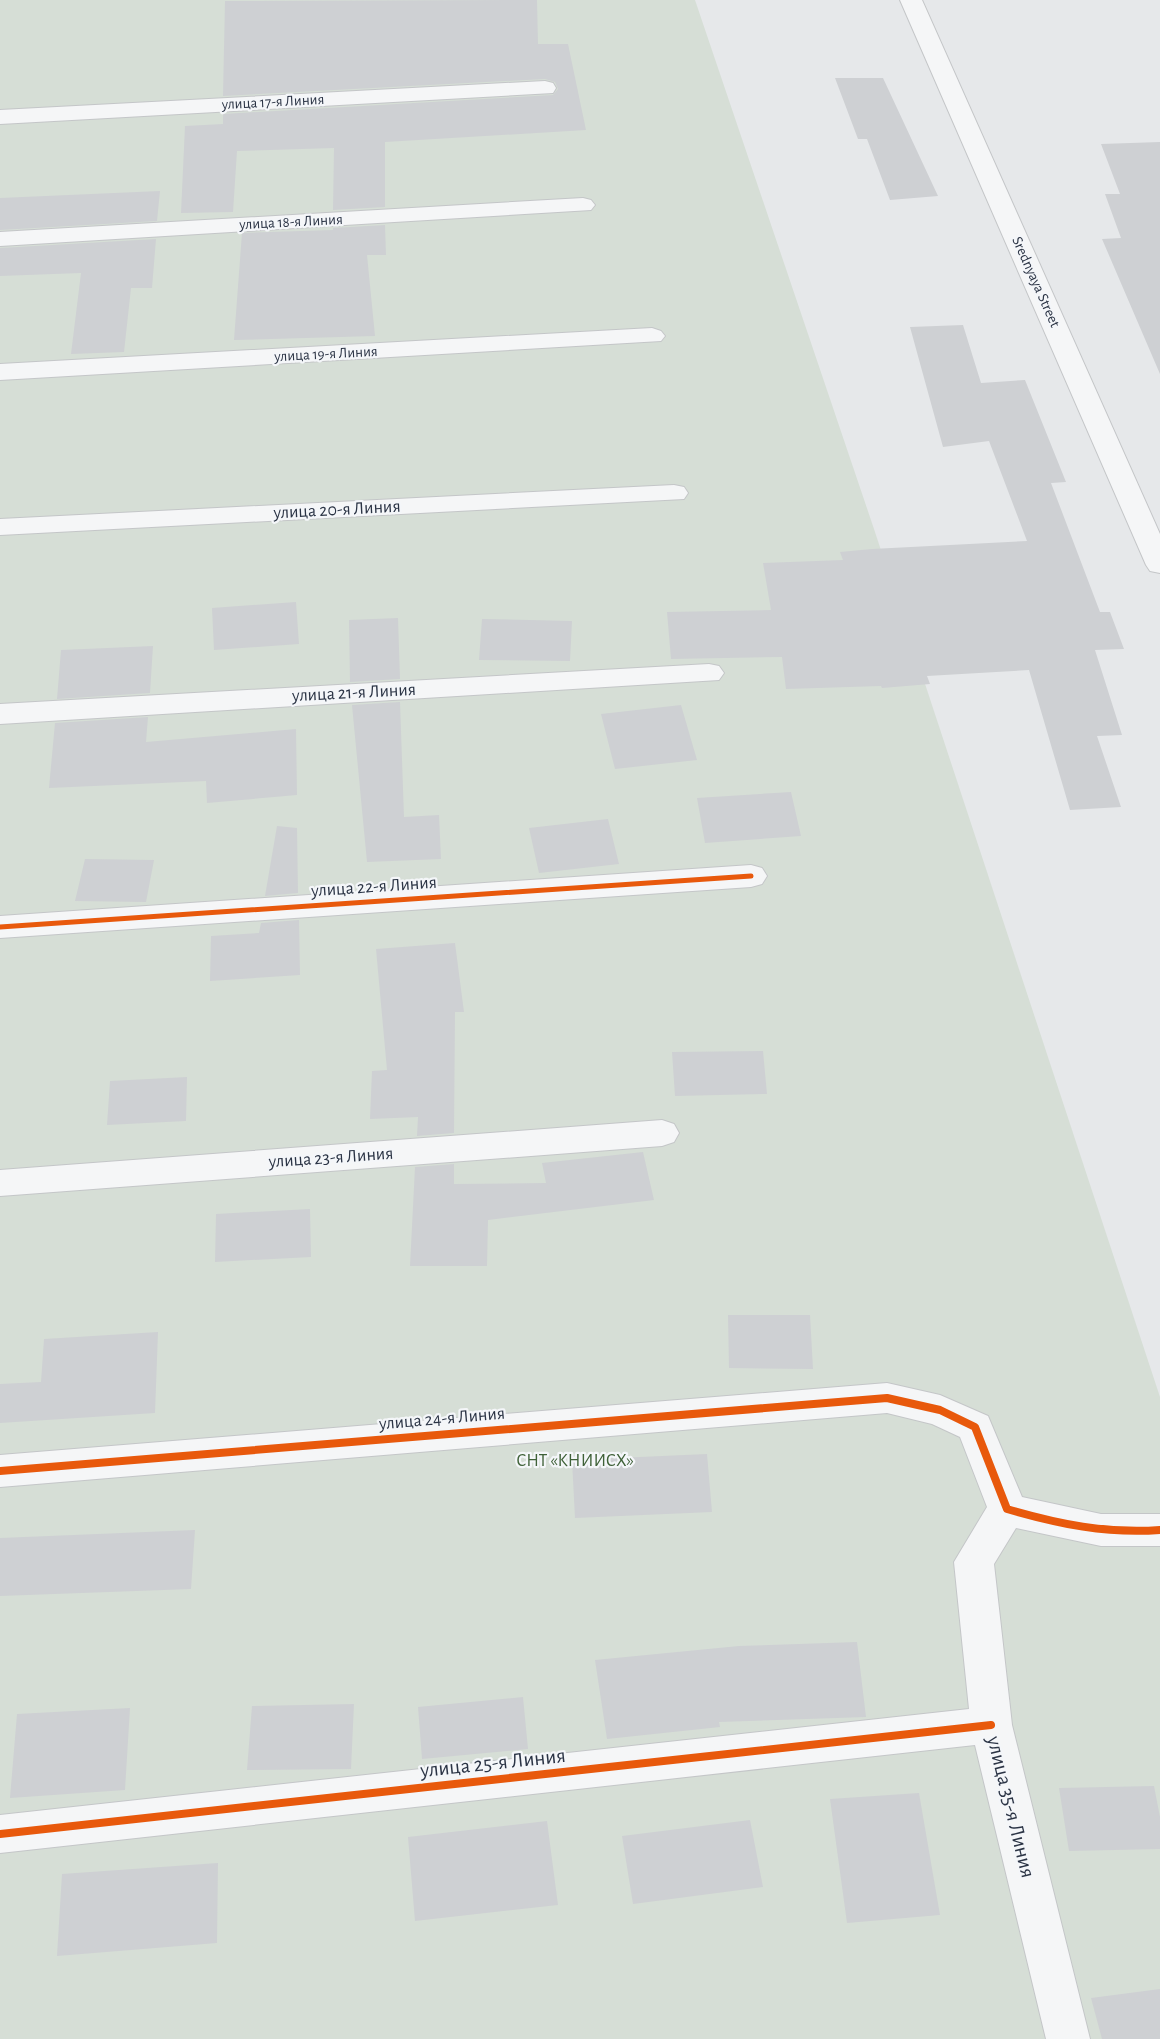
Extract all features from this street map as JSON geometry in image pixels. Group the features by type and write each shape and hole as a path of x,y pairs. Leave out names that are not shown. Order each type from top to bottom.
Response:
{"street":[{"name":"Srednyaya Street","path":"911,0 1160,565"},
{"name":"улица 17-я Линия","path":"0,117 545,88"},
{"name":"улица 18-я Линия","path":"0,239 583,205"},
{"name":"улица 19-я Линия","path":"0,372 652,336"},
{"name":"улица 20-я Линия","path":"0,527 674,493"},
{"name":"улица 21-я Линия","path":"0,714 709,673"},
{"name":"улица 22-я Линия","path":"0,927 751,876"},
{"name":"улица 23-я Линия","path":"0,1183 662,1133"},
{"name":"улица 24-я Линия","path":"0,1471 887,1398 940,1410 975,1428 1007,1509"},
{"path":"1007,1509 1067,1526 1134,1533 1160,1530"},
{"name":"улица 35-я Линия","path":"1007,1509 974,1562 991,1725 1068,2039"},
{"name":"улица 25-я Линия","path":"0,1834 991,1725"}],"green space":[{"name":"СНТ «КНИИСХ»","path":"0,0 695,0 874,529 1160,1397 1160,2039 0,2039"}],"building":[{"path":"537,0 538,44 568,44 586,130 385,142 385,207 333,210 334,148 237,151 233,212 181,213 185,126 223,124 223,114 553,95 558,89 555,82 545,79 223,96 225,1"},
{"path":"835,78 883,78 938,196 890,200 867,139 858,139"},
{"path":"1160,142 1160,374 1102,239 1121,238 1105,194 1120,194 1101,144"},
{"path":"160,191 157,221 0,230 0,198"},
{"path":"385,225 386,255 367,255 375,336 234,340 242,233 333,230 333,228"},
{"path":"156,239 152,288 131,288 124,352 71,354 81,273 0,276 0,248"},
{"path":"963,325 981,383 1025,380 1066,482 1051,483 1100,612 1110,612 1124,649 1095,650 1122,735 1097,736 1121,807 1070,810 1029,670 927,676 930,684 882,688 881,686 786,689 782,657 671,659 667,612 771,610 763,563 843,560 840,552 872,549 1027,541 989,441 943,447 910,327"},
{"path":"296,602 299,644 214,650 212,608"},
{"path":"398,618 400,679 350,682 349,620"},
{"path":"482,619 572,621 570,661 479,660"},
{"path":"153,646 150,693 57,699 61,650"},
{"path":"400,702 404,817 439,815 441,859 367,862 352,705"},
{"path":"681,705 697,760 615,769 601,714"},
{"path":"148,717 146,742 296,729 297,795 207,803 206,781 49,788 55,723"},
{"path":"791,792 801,836 705,843 697,798"},
{"path":"608,819 619,864 539,873 529,828"},
{"path":"277,826 297,828 298,893 265,896"},
{"path":"85,859 154,860 146,902 75,901"},
{"path":"299,920 300,975 210,981 211,936 259,933 261,923"},
{"path":"455,943 464,1012 455,1012 454,1133 417,1136 418,1117 370,1119 372,1071 387,1070 376,949"},
{"path":"763,1051 767,1094 675,1096 672,1052"},
{"path":"187,1077 186,1121 107,1125 110,1081"},
{"path":"643,1152 654,1200 488,1220 487,1266 410,1266 415,1167 454,1164 454,1184 546,1183 542,1163"},
{"path":"310,1209 311,1257 215,1262 216,1214"},
{"path":"728,1315 810,1315 813,1369 729,1368"},
{"path":"158,1332 155,1413 0,1423 0,1384 41,1382 44,1339"},
{"path":"707,1454 712,1512 575,1518 572,1460"},
{"path":"195,1530 191,1589 0,1596 0,1538"},
{"path":"857,1642 866,1717 719,1722 720,1727 607,1739 595,1660 739,1646"},
{"path":"523,1697 528,1749 422,1759 418,1707"},
{"path":"354,1704 351,1769 247,1770 252,1706"},
{"path":"130,1708 125,1790 10,1798 17,1714"},
{"path":"1154,1786 1160,1817 1160,1849 1069,1851 1059,1788"},
{"path":"919,1793 940,1915 847,1923 830,1799"},
{"path":"750,1820 763,1887 633,1904 622,1836"},
{"path":"547,1821 558,1905 415,1921 408,1837"},
{"path":"218,1863 217,1943 57,1956 62,1874"},
{"path":"1160,1989 1160,2039 1102,2039 1091,1998"}],"cycle path":[{"path":"0,927 751,876"},
{"path":"0,1471 887,1398 940,1410 975,1427 1007,1509 1101,1530 1160,1530"},
{"path":"0,1834 991,1725"}]}
